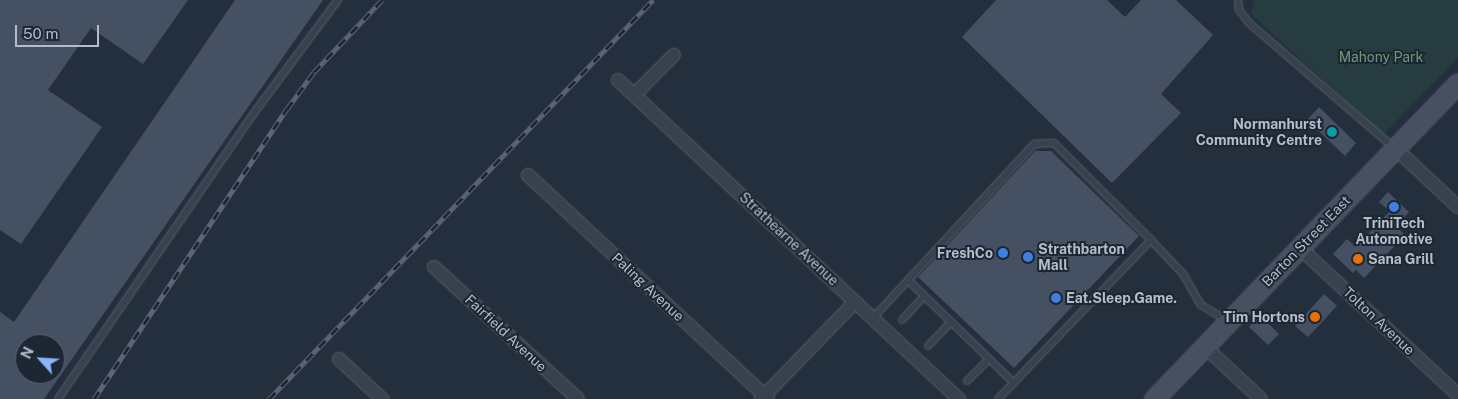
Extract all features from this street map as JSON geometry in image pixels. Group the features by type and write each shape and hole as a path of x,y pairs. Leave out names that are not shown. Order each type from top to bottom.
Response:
{"main road":[{"name":"Barton Street East","path":"1154,399 1458,83"}],"street":[{"path":"635,94 674,55"},
{"name":"Strathearne Avenue","path":"618,80 959,399"},
{"path":"1395,148 1458,207"},
{"name":"Paling Avenue","path":"528,175 765,398"},
{"name":"Tolton Avenue","path":"1300,248 1458,395"},
{"name":"Fairfield Avenue","path":"434,267 578,399"},
{"path":"765,398 855,302"},
{"path":"1205,347 1261,399"},
{"path":"339,359 382,399"}],"lane":[{"path":"58,399 260,105 338,0"},
{"path":"1238,0 1239,10 1249,23 1395,148"},
{"path":"872,318 1034,144 1054,143 1183,274 1201,305 1230,322"},
{"path":"998,399 1151,240"},
{"path":"908,280 1014,383"},
{"path":"902,320 924,296"},
{"path":"928,346 951,322"},
{"path":"967,381 989,359"}],"green space":[{"name":"Mahony Park","path":"1254,0 1458,0 1458,58 1383,135 1251,14"}],"building":[{"path":"0,0 188,0 143,64 91,28 48,90 102,127 21,244 0,230"},
{"path":"235,0 323,0 65,369 65,334 15,334 15,384 54,384 44,399 0,399 0,312 14,322"},
{"path":"996,0 1107,0 1125,17 1141,0 1176,0 1213,35 1161,94 1181,113 1112,183 962,37"},
{"name":"Normanhurst Community Centre","path":"1319,107 1356,143 1345,156 1307,120"},
{"name":"Strathbarton Mall","path":"1035,151 1051,151 1139,236 1014,368 918,277"},
{"path":"1388,192 1409,212 1396,226 1405,235 1364,278 1356,270 1353,273 1333,254 1347,239 1356,247 1390,211 1379,202"},
{"path":"1324,294 1337,306 1308,337 1295,326"},
{"path":"1260,315 1279,334 1268,345 1249,327"}],"railway":[{"path":"94,399 287,109 314,72 382,0"},
{"path":"269,399 653,0"}],"place":[{"name":"Normanhurst Community Centre","path":"1332,132"},
{"name":"TriniTech Automotive","path":"1394,207"},
{"name":"FreshCo","path":"1003,253"},
{"name":"Strathbarton Mall","path":"1028,257"},
{"name":"Sana Grill","path":"1358,259"},
{"name":"Eat.Sleep.Game.","path":"1056,298"},
{"name":"Tim Hortons","path":"1315,317"}]}
